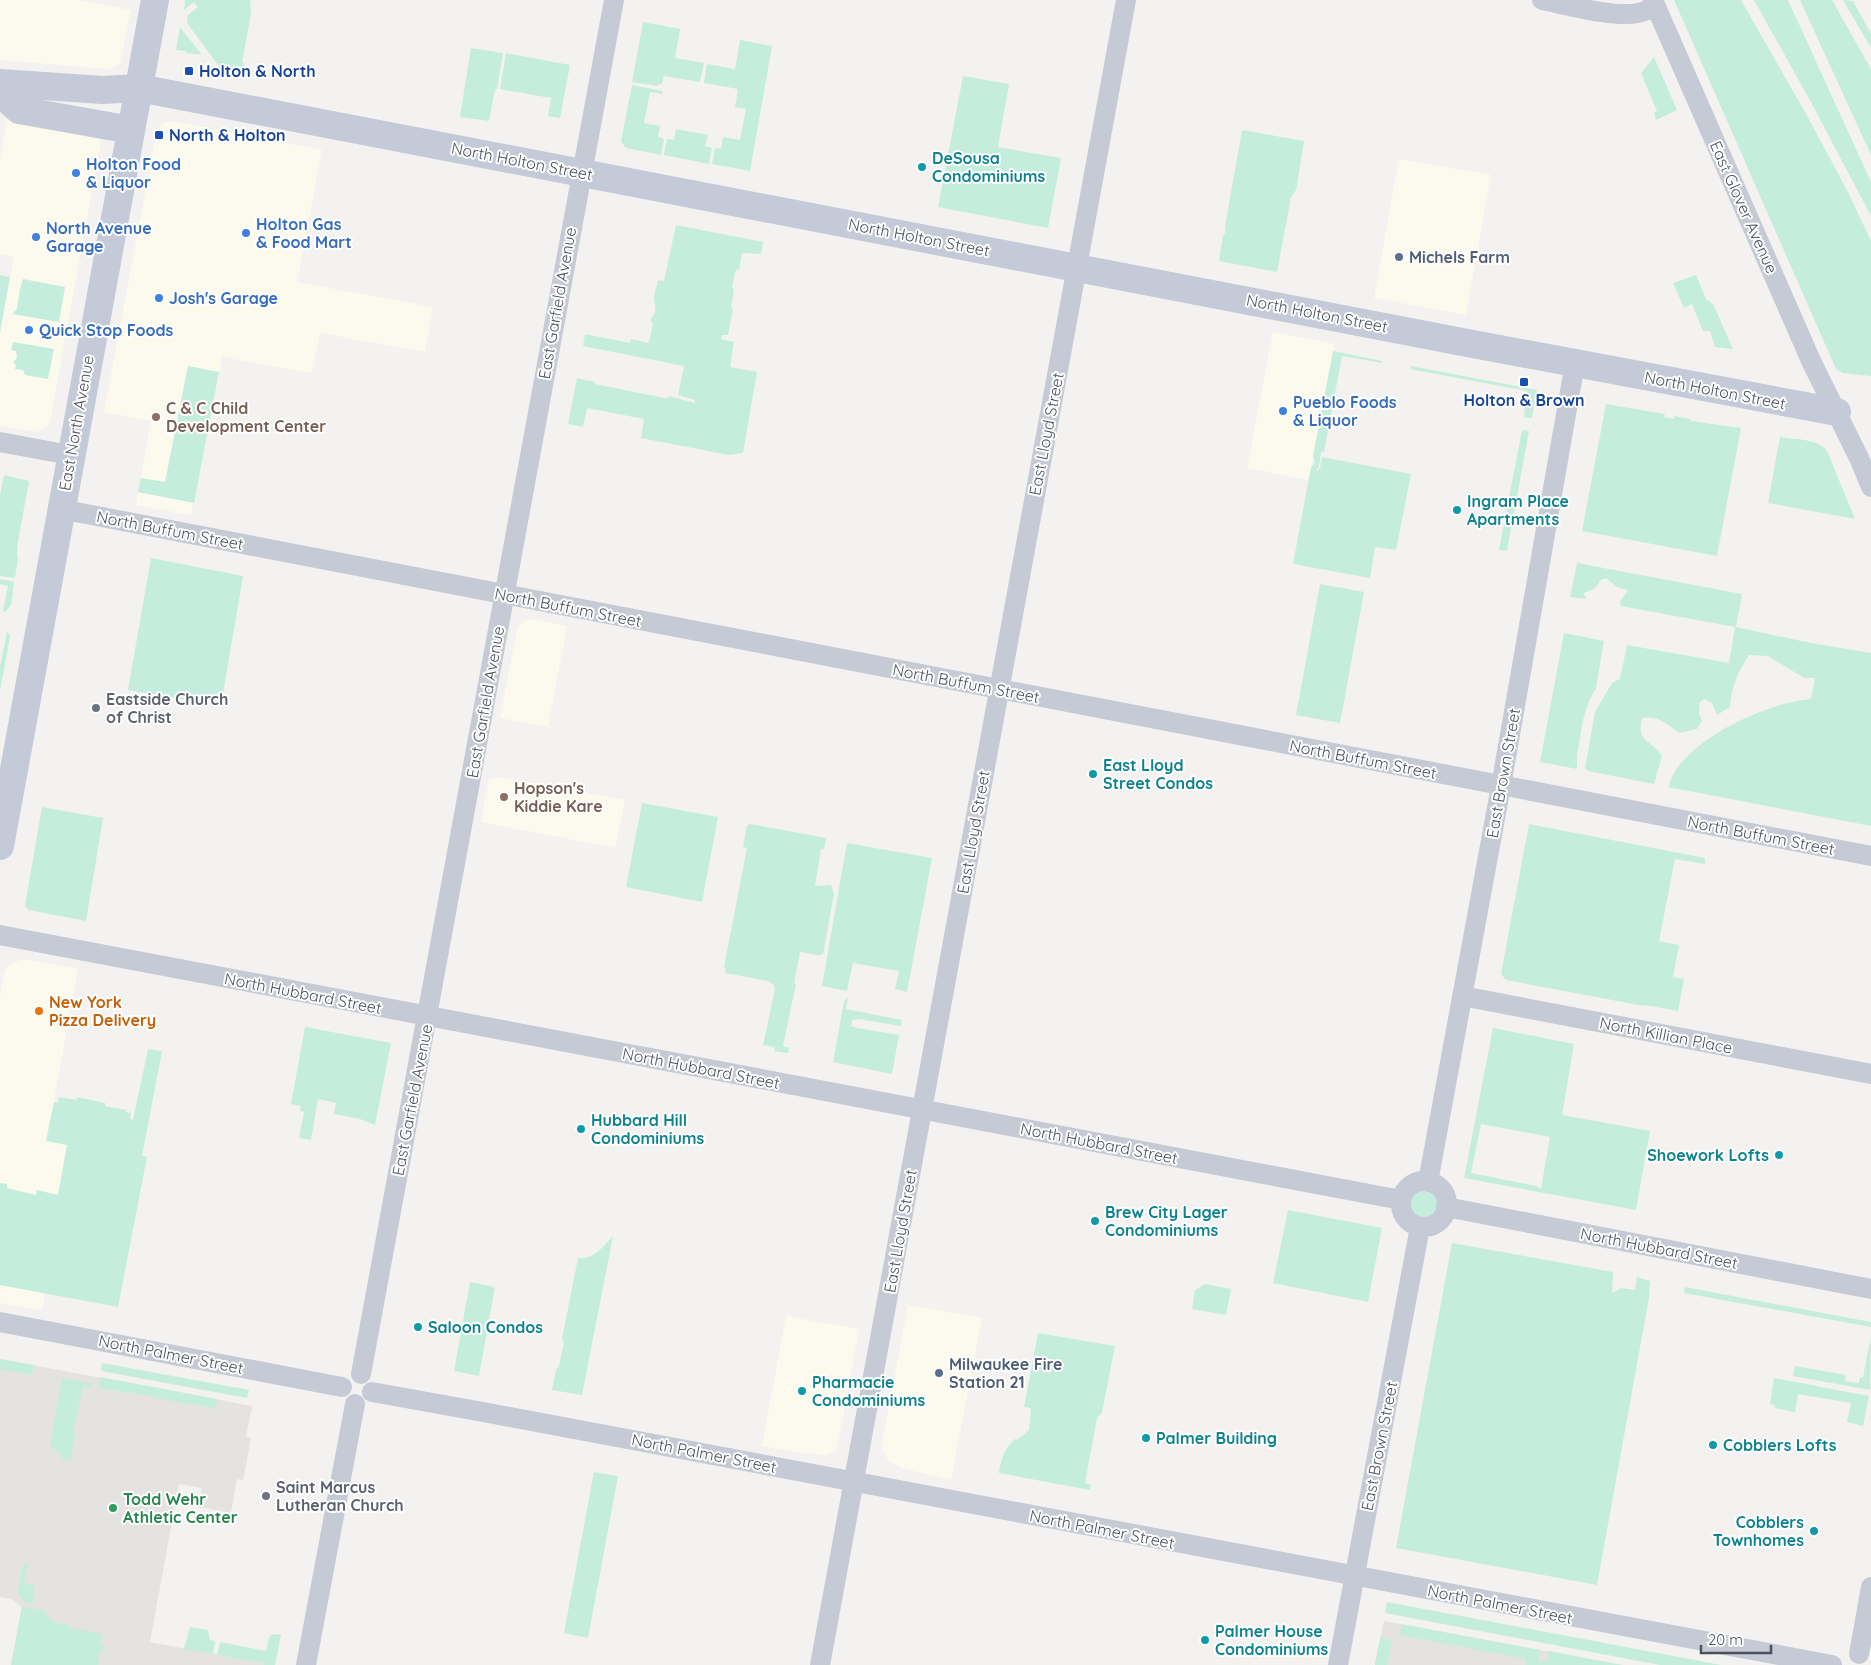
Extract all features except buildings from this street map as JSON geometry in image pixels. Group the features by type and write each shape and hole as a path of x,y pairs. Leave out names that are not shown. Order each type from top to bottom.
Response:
{"main road":[{"name":"East North Avenue","path":"0,846 4,802 155,0"},
{"name":"North Holton Street","path":"0,83 102,90 139,88 1837,412"},
{"path":"0,93 19,110 131,130"}],"street":[{"name":"East Garfield Avenue","path":"361,1374 614,0"},
{"name":"East Lloyd Street","path":"820,1665 1126,0"},
{"path":"1542,0 1626,14 1638,14 1654,3"},
{"name":"East Glover Avenue","path":"1654,3 1808,354 1871,487"},
{"name":"East Brown Street","path":"1428,1182 1576,363"},
{"path":"0,442 70,455"},
{"name":"North Buffum Street","path":"60,510 1871,856"},
{"name":"North Hubbard Street","path":"0,935 1401,1200"},
{"name":"North Killian Place","path":"1462,996 1871,1074"},
{"path":"1428,1182 1434,1184 1444,1194 1446,1207 1440,1220 1427,1227 1420,1227 1407,1220 1403,1214 1401,1200 1404,1192 1414,1183 1428,1182"},
{"name":"North Hubbard Street","path":"1446,1207 1871,1289"},
{"name":"East Brown Street","path":"1338,1665 1420,1227"},
{"name":"North Palmer Street","path":"0,1322 342,1387"},
{"path":"361,1374 370,1381 372,1392 365,1401 355,1404 345,1398 342,1387 345,1379 349,1376 361,1374"},
{"name":"North Palmer Street","path":"372,1392 1832,1665"},
{"path":"306,1665 355,1404"},
{"path":"1839,1665 1844,1657 1848,1655 1865,1659 1871,1587"}],"shaded area":[{"path":"0,0 79,0 131,10 120,63 110,69 0,60"},
{"path":"7,117 99,137 101,141 50,422 46,427 37,432 0,426 0,332 14,257 0,254 0,160"},
{"path":"170,121 322,150 297,282 433,307 425,352 320,333 312,373 222,357 191,515 136,505 151,421 104,412 157,130 162,123"},
{"path":"1399,159 1491,175 1466,315 1374,298"},
{"path":"1273,332 1335,344 1309,480 1247,468"},
{"path":"532,619 567,626 548,727 500,718 517,629 523,621"},
{"path":"498,777 625,800 615,848 481,822 489,779"},
{"path":"23,959 78,969 47,1138 73,1143 42,1310 0,1303 0,996 8,965"},
{"path":"908,1305 982,1318 951,1480 902,1468 889,1461 881,1449"},
{"path":"786,1316 859,1329 838,1443 836,1450 825,1456 762,1446"},
{"path":"0,1359 252,1406 246,1437 251,1438 243,1480 237,1479 231,1513 198,1507 202,1488 179,1484 150,1642 274,1665 11,1665 22,1607 11,1599 0,1597"},
{"path":"1384,1621 1622,1665 1375,1665"}],"green space":[{"path":"185,0 250,0 251,13 242,63 244,63 242,75 220,71 218,65 187,23 188,15 198,7 194,2 184,10"},
{"path":"1674,0 1741,0 1848,192 1871,241 1871,376 1843,373 1836,369"},
{"path":"1754,0 1788,0 1871,182 1871,216 1813,106"},
{"path":"1800,0 1832,0 1871,69 1871,155"},
{"path":"1843,0 1853,1 1871,34 1871,48"},
{"path":"643,22 680,29 675,58 704,63 700,82 664,76 662,83 657,86 632,82"},
{"path":"180,27 202,55 176,50"},
{"path":"740,40 772,46 750,171 712,164 715,148 721,149 723,137 740,140 746,109 735,107 738,89 704,83 707,64 735,69"},
{"path":"471,48 503,53 489,121 460,117"},
{"path":"506,53 570,65 560,118 548,116 551,98 500,89"},
{"path":"1654,57 1677,110 1656,120 1654,113 1657,111 1641,73"},
{"path":"963,76 1009,84 998,147 1061,158 1048,228 938,207"},
{"path":"632,85 662,91 662,94 650,92 644,123 660,126 658,137 664,139 661,155 626,148 621,141"},
{"path":"676,129 708,135 705,146 712,148 709,164 664,155 667,139 674,140"},
{"path":"1242,130 1304,141 1296,190 1291,197 1277,272 1219,261"},
{"path":"676,225 763,242 761,254 742,253 739,270 736,269 732,288 734,289 731,307 733,308 728,335 722,335 721,339 734,342 730,367 757,372 743,453 729,455 641,438 644,419 587,408 583,427 568,424 577,378 595,382 595,384 664,398 669,398 669,396 695,403 695,400 678,395 684,366 583,346 585,334 630,343 631,339 649,343 653,323 650,320 655,311 654,297 658,280 664,281"},
{"path":"0,275 10,277 0,332"},
{"path":"1696,275 1706,299 1713,304 1733,349 1715,347 1710,331 1703,331 1692,304 1684,308 1673,283"},
{"path":"23,279 65,287 59,322 12,314 17,309"},
{"path":"13,342 54,349 48,379 25,375 23,370 15,369 16,364 14,364 14,360 17,357 16,351 11,350"},
{"path":"1333,351 1382,361 1382,363 1342,356 1324,452 1321,452 1319,466 1315,473 1320,468 1322,457 1411,474 1396,550 1375,547 1370,578 1293,564 1311,467 1315,463 1313,456"},
{"path":"188,366 219,372 194,503 138,492 141,478 165,482"},
{"path":"1411,366 1537,390 1532,418 1524,417 1527,391 1410,369"},
{"path":"1606,404 1665,414 1664,417 1674,419 1674,416 1690,419 1691,421 1741,428 1717,556 1582,531"},
{"path":"1522,430 1529,431 1507,551 1499,550"},
{"path":"1780,437 1806,440 1818,444 1827,451 1855,519 1768,503"},
{"path":"4,475 29,481 18,541 15,578 0,576 0,495"},
{"path":"151,558 243,576 221,706 128,690"},
{"path":"1577,563 1742,594 1736,627 1811,643 1871,653 1871,826 1668,787 1673,774 1681,763 1693,751 1723,729 1759,712 1811,699 1815,678 1804,678 1768,656 1749,655 1736,680 1730,707 1717,715 1712,703 1704,699 1700,702 1699,713 1702,721 1697,729 1679,733 1657,719 1642,718 1641,732 1643,737 1662,756 1654,784 1588,771 1585,768 1595,712 1612,683 1620,679 1627,645 1729,663 1735,627 1621,606 1620,602 1628,590 1617,587 1606,578 1600,580 1594,589 1583,593 1587,599 1570,597"},
{"path":"0,579 14,582 11,605 5,612 3,611 8,586 0,584"},
{"path":"1320,584 1364,592 1340,723 1296,715"},
{"path":"7,632 10,636 0,691 0,667"},
{"path":"1564,633 1604,641 1596,688 1589,701 1583,720 1577,755 1577,769 1540,762"},
{"path":"642,803 718,817 702,902 626,887"},
{"path":"42,807 103,818 86,921 29,910 25,906"},
{"path":"1529,824 1705,858 1705,864 1675,859 1659,941 1679,945 1673,977 1684,979 1678,1011 1506,980 1501,974"},
{"path":"747,825 826,838 824,849 821,849 815,886 831,885 834,894 823,954 817,955 800,952 794,983 796,984 783,1046 789,1048 788,1053 774,1051 775,1047 763,1045 775,989 773,984 768,981 725,973 726,968 724,967 747,848 743,847"},
{"path":"847,843 932,858 907,992 895,989 899,971 853,963 847,991 822,986"},
{"path":"847,998 846,1009 902,1020 901,1026 859,1019 852,1020 851,1026 857,1028 899,1035 892,1074 833,1062 844,1002"},
{"path":"305,1027 391,1043 375,1125 360,1119 334,1114 336,1103 318,1099 311,1140 299,1138 304,1112 300,1111 301,1106 291,1104"},
{"path":"1493,1028 1574,1044 1562,1115 1650,1131 1636,1210 1464,1178","holes":["1481,1124 1550,1137 1541,1189 1536,1186 1471,1173"]},
{"path":"148,1049 162,1051 142,1156 147,1157 118,1307 0,1285 0,1183 7,1184 7,1188 36,1195 37,1190 58,1195 67,1145 46,1141 54,1102 58,1103 59,1097 77,1100 77,1097 105,1103 105,1106 126,1110 126,1112 131,1113 130,1119 133,1120"},
{"path":"1423,1190 1434,1194 1438,1205 1434,1216 1423,1220 1412,1216 1408,1205 1412,1194"},
{"path":"1288,1210 1382,1228 1368,1302 1273,1283"},
{"path":"613,1236 582,1395 552,1390 564,1342 562,1339 578,1258 593,1255"},
{"path":"1452,1243 1613,1272 1612,1293 1621,1288 1635,1290 1637,1277 1650,1281 1649,1298 1597,1585 1396,1548"},
{"path":"470,1282 495,1287 479,1376 454,1371"},
{"path":"1205,1284 1231,1289 1226,1315 1192,1309 1195,1290"},
{"path":"1685,1287 1871,1322 1871,1327 1684,1293"},
{"path":"1038,1333 1115,1346 1102,1413 1097,1418 1085,1483 1091,1485 1090,1490 999,1473 1002,1459 1008,1446 1029,1430 1031,1410 1024,1407"},
{"path":"1871,1335 1870,1390 1793,1376 1795,1366 1846,1375 1845,1381 1859,1383 1860,1377 1863,1378"},
{"path":"0,1359 34,1365 32,1375 0,1369"},
{"path":"102,1363 249,1390 247,1398 101,1371"},
{"path":"100,1377 217,1399 215,1410 188,1403 187,1405 129,1392 128,1394 98,1388"},
{"path":"62,1378 92,1384 91,1387 83,1386 73,1433 75,1433 70,1460 62,1459 62,1456 50,1446"},
{"path":"1774,1378 1869,1396 1863,1426 1847,1422 1851,1403 1798,1394 1795,1412 1774,1408 1775,1405 1770,1404"},
{"path":"594,1472 618,1476 588,1638 564,1633"},
{"path":"28,1563 24,1584 35,1586 34,1603 23,1601 18,1593 23,1565"},
{"path":"1387,1602 1721,1665 1660,1665 1385,1613"},
{"path":"22,1606 44,1611 52,1622 70,1625 70,1628 102,1634 100,1643 104,1645 103,1651 100,1651 98,1665 11,1665"},
{"path":"1401,1624 1540,1650 1538,1661 1547,1662 1549,1651 1622,1665 1526,1665 1526,1659 1400,1635"},
{"path":"190,1627 208,1630 210,1640 215,1641 213,1654 184,1649"},
{"path":"273,1634 281,1635 275,1665 264,1665 264,1663 217,1655 220,1642 266,1651 269,1637"},
{"path":"1380,1638 1392,1640 1387,1665 1375,1665"}],"place":[{"name":"Holton & North","path":"189,71"},
{"name":"North & Holton","path":"159,135"},
{"name":"DeSousa Condominiums","path":"922,167"},
{"name":"Holton Food & Liquor","path":"76,173"},
{"name":"Holton Gas & Food Mart","path":"246,233"},
{"name":"North Avenue Garage","path":"36,237"},
{"name":"Michels Farm","path":"1399,257"},
{"name":"Josh's Garage","path":"159,298"},
{"name":"Quick Stop Foods","path":"29,330"},
{"name":"Holton & Brown","path":"1524,382"},
{"name":"Pueblo Foods & Liquor","path":"1283,411"},
{"name":"C & C Child Development Center","path":"156,417"},
{"name":"Ingram Place Apartments","path":"1457,510"},
{"name":"Eastside Church of Christ","path":"96,708"},
{"name":"East Lloyd Street Condos","path":"1093,774"},
{"name":"Hopson's Kiddie Kare","path":"504,797"},
{"name":"New York Pizza Delivery","path":"39,1011"},
{"name":"Hubbard Hill Condominiums","path":"581,1129"},
{"name":"Shoework Lofts","path":"1779,1155"},
{"name":"Brew City Lager Condominiums","path":"1095,1221"},
{"name":"Saloon Condos","path":"418,1327"},
{"name":"Milwaukee Fire Station 21","path":"939,1373"},
{"name":"Pharmacie Condominiums","path":"802,1391"},
{"name":"Palmer Building","path":"1146,1438"},
{"name":"Cobblers Lofts","path":"1713,1445"},
{"name":"Saint Marcus Lutheran Church","path":"266,1496"},
{"name":"Todd Wehr Athletic Center","path":"113,1508"},
{"name":"Cobblers Townhomes","path":"1814,1531"},
{"name":"Palmer House Condominiums","path":"1205,1640"}]}
